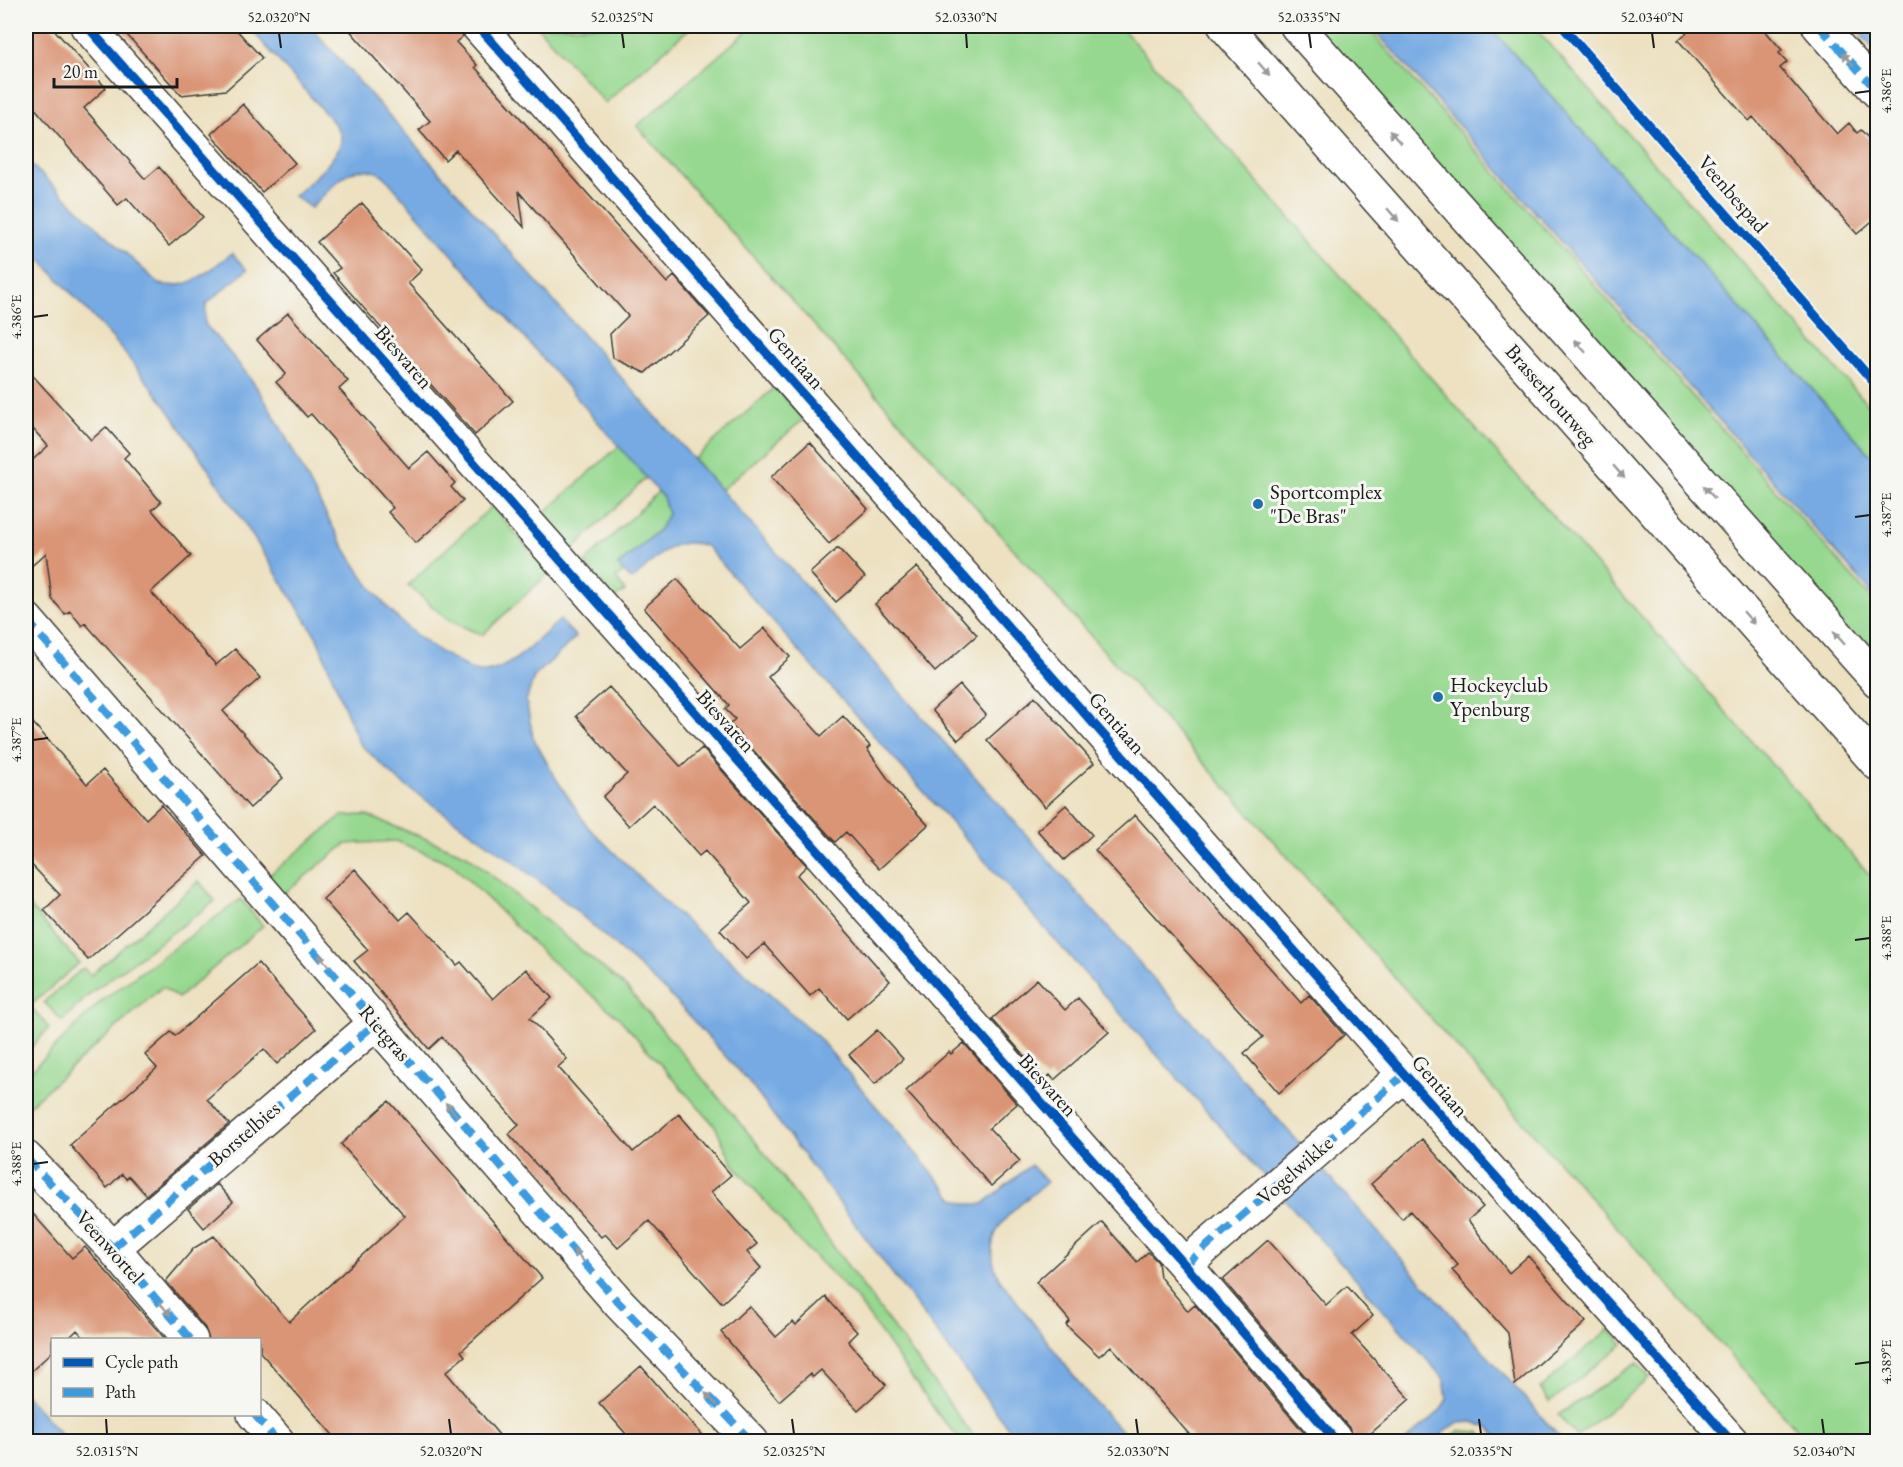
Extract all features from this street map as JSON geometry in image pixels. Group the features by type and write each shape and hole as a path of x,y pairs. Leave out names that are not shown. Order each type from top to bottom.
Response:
{"street":[{"name":"Biesvaren","path":"87,26 1185,1265 1337,1442"},
{"name":"Gentiaan","path":"478,26 1732,1442"},
{"name":"Brasserhoutweg","path":"1225,26 1878,764"},
{"path":"1297,26 1878,681"},
{"path":"1819,26 1878,92"},
{"name":"Rietgras","path":"26,619 620,1303 752,1442"},
{"name":"Borstelbies","path":"113,1248 376,1023"},
{"name":"Vogelwikke","path":"1185,1265 1405,1074"},
{"name":"Veenwortel","path":"26,1158 113,1248 188,1338"},
{"path":"256,1416 278,1442"}],"green space":[{"path":"537,26 692,26 605,103"},
{"name":"Sportcomplex \"De Bras\"","path":"753,26 1120,26 1877,883 1877,1441 1807,1441 637,126"},
{"path":"1312,26 1366,26 1877,605 1877,666"},
{"path":"1489,26 1533,26 1877,415 1877,462"},
{"path":"775,387 804,419 721,490 694,459"},
{"path":"619,446 647,477 572,550 543,514"},
{"path":"659,491 668,514 660,529 618,565 624,572 616,578 625,591 613,599 585,562"},
{"path":"492,506 549,573 482,635 448,620 408,585"},
{"path":"366,815 467,855 627,988 760,1147 977,1441 962,1441 940,1417 855,1297 795,1237 733,1164 715,1126 620,1019 548,958 452,864 396,841 346,844 278,898 263,880 342,816"},
{"path":"199,881 215,901 92,992 62,1021 44,1002 83,968 91,975"},
{"path":"241,899 263,926 178,998 162,987 26,1108 26,1076 100,1002"},
{"path":"26,902 79,963 30,1006 49,1028 26,1053"},
{"path":"1609,1329 1623,1344 1550,1402 1540,1388"},
{"path":"1637,1363 1650,1378 1577,1436 1558,1415"},
{"path":"1459,1431 1479,1432 1487,1441 1446,1441"}],"water":[{"path":"248,26 310,26 1563,1441 1501,1441 1489,1428 1473,1422 1457,1423 1433,1441 1405,1441 1440,1411 1447,1399 1444,1379 706,546 683,543 674,546 657,557 632,580 618,566 660,529 668,514 663,497 383,175 361,170 352,172 335,183 311,208 294,196 331,160 337,152 341,136 334,123"},
{"path":"1371,26 1489,26 1877,462 1877,599"},
{"path":"1854,26 1877,26 1877,53"},
{"path":"26,160 159,284 181,285 190,282 207,273 232,253 247,270 206,304 205,324 257,388 339,538 387,607 417,636 464,666 482,672 497,669 517,658 560,620 576,637 534,677 526,701 533,737 555,777 588,827 672,909 818,1037 954,1199 967,1204 983,1204 1031,1165 1047,1182 1002,1222 992,1246 993,1261 999,1278 1089,1396 1131,1441 1018,1441 747,1080 668,993 572,907 518,865 399,781 359,743 316,636 238,513 163,402 116,342 26,244"},
{"path":"26,1395 67,1441 26,1441"}],"building":[{"path":"26,26 51,26 106,88 84,108 145,179 159,167 203,217 169,246 127,198 118,205 26,98"},
{"path":"119,26 233,26 262,58 226,90 181,95"},
{"path":"346,26 460,26 463,36 456,42 477,65 475,67 667,283 674,276 709,316 645,373 613,358 610,334 628,316 519,192 524,227 456,150 445,160 419,130 430,121"},
{"path":"1695,26 1761,26 1782,50 1779,53 1787,62 1780,68 1837,134 1849,123 1857,133 1861,130 1878,149 1878,216 1857,234 1753,117 1749,121 1678,40"},
{"path":"243,104 295,163 262,192 211,134"},
{"path":"362,203 422,270 408,283 513,401 475,435 333,273 340,268 317,242"},
{"path":"288,313 348,381 339,389 409,468 428,452 455,483 451,487 463,501 416,543 388,512 393,508 311,414 307,417 276,382 286,374 257,340"},
{"path":"26,368 91,440 106,427 129,453 124,458 161,502 152,510 191,556 151,592 216,665 235,649 260,678 223,711 283,778 250,808 85,623 82,626 70,611 65,614 52,599 46,553 26,571 26,466 48,446 26,421"},
{"path":"810,442 868,509 829,544 771,477"},
{"path":"838,548 865,577 836,602 810,573"},
{"path":"917,567 977,635 935,672 875,604"},
{"path":"677,579 740,649 765,628 790,657 768,677 821,736 843,716 870,746 867,749 898,793 928,825 879,869 846,832 835,842 730,724 735,719 725,709 729,705 644,608"},
{"path":"960,685 986,715 958,740 932,710"},
{"path":"609,687 681,767 702,748 807,866 797,875 890,981 847,1019 819,988 810,996 764,944 746,959 720,930 751,903 705,851 699,856 653,804 629,826 603,797 627,774 576,716"},
{"path":"1035,697 1094,763 1045,807 987,740"},
{"path":"26,715 87,784 103,770 146,819 161,805 206,856 88,960 44,910 60,895 26,859"},
{"path":"1066,805 1092,835 1064,860 1037,830"},
{"path":"1135,815 1301,1003 1309,995 1344,1035 1279,1093 1244,1053 1263,1037 1095,850"},
{"path":"355,869 400,920 409,912 457,965 461,962 493,999 526,969 552,998 530,1018 567,1059 558,1067 633,1152 679,1114 731,1175 711,1192 757,1244 747,1252 761,1268 722,1303 649,1221 618,1248 605,1234 601,1237 509,1134 519,1125 442,1037 429,1049 354,961 368,950 323,899"},
{"path":"258,963 316,1029 277,1064 264,1049 207,1099 229,1124 146,1195 129,1176 126,1179 122,1174 107,1188 70,1145 157,1068 145,1055 171,1032 175,1036"},
{"path":"1037,979 1065,1010 1078,998 1109,1032 1054,1080 1050,1075 1045,1079 992,1019"},
{"path":"877,1030 903,1059 875,1084 849,1055"},
{"path":"964,1043 1017,1104 989,1128 1020,1161 991,1186 906,1091 949,1052 951,1054"},
{"path":"389,1101 542,1278 461,1351 465,1356 446,1372 505,1442 339,1442 261,1353 261,1338 208,1338 205,1328 166,1281 194,1248 214,1236 289,1322 405,1216 341,1144"},
{"path":"1422,1139 1483,1207 1468,1220 1509,1273 1528,1256 1586,1322 1515,1385 1508,1333 1452,1270 1458,1265 1410,1211 1402,1219 1371,1184"},
{"path":"217,1184 233,1202 204,1228 188,1209"},
{"path":"26,1206 72,1258 85,1247 164,1338 84,1338 77,1330 69,1338 51,1338 51,1353 26,1376"},
{"path":"1102,1222 1137,1262 1148,1252 1158,1262 1160,1277 1188,1311 1195,1305 1312,1442 1196,1442 1111,1346 1099,1356 1066,1325 1070,1321 1036,1282"},
{"path":"1268,1240 1326,1305 1347,1286 1373,1316 1352,1335 1410,1399 1361,1442 1355,1442 1351,1430 1223,1280"},
{"path":"826,1297 857,1332 848,1341 886,1385 858,1410 821,1370 813,1377 810,1374 779,1401 721,1332 749,1306 776,1337 793,1322 796,1325"},
{"path":"641,1366 709,1442 633,1442 599,1403"}],"marked path":[{"path":"1819,26 1878,92"},
{"path":"26,619 619,1303 752,1442"},
{"path":"113,1248 376,1023"},
{"path":"1185,1265 1405,1074"},
{"path":"26,1158 113,1248 189,1338"},
{"path":"256,1416 278,1442"}],"cycle path":[{"path":"87,26 1185,1265 1337,1442"},
{"path":"478,26 1243,893 1732,1442"},
{"name":"Veenbespad","path":"1562,26 1878,387"}],"place":[{"name":"Sportcomplex \"De Bras\"","path":"1258,504"},
{"name":"Hockeyclub Ypenburg","path":"1438,697"}]}
